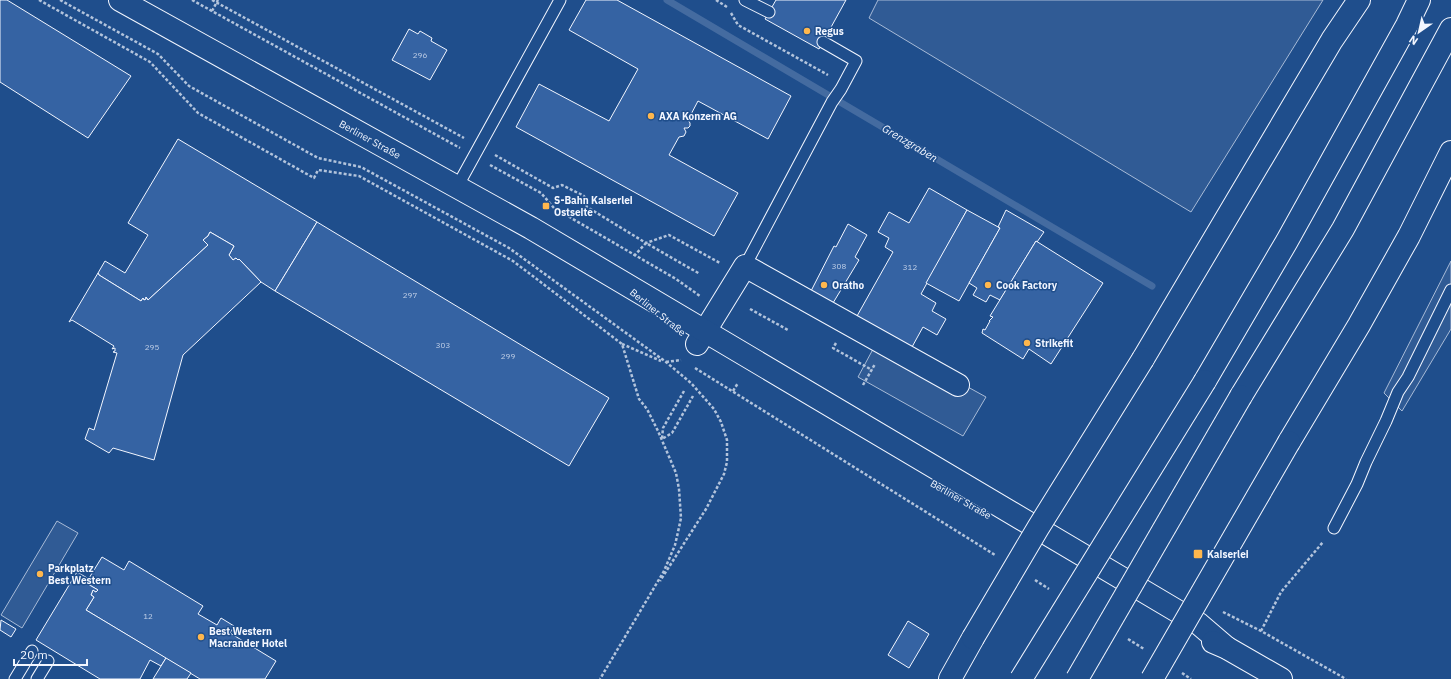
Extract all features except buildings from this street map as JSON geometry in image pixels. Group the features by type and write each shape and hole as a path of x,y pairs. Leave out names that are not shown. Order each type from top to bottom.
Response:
{"main road":[{"name":"Berliner Straße","path":"120,0 531,228 619,280 675,327 701,338 735,367 1194,633 1227,648 1281,679"},
{"path":"950,679 1038,528 1143,359 1332,40 1359,0"},
{"path":"1021,679 1205,381 1287,241 1407,25 1419,0"},
{"path":"1077,679 1241,396 1343,229 1451,29"},
{"path":"1152,679 1289,442 1359,326 1401,250 1451,152"},
{"path":"701,338 718,308 743,270 958,385"}],"lane":[{"path":"457,187 560,0"},
{"path":"745,0 769,12"},
{"path":"743,270 832,102 843,87 856,61 823,42"},
{"path":"1334,528 1357,484 1398,392 1408,377 1451,290"},
{"path":"15,679 32,651"},
{"path":"37,679 48,661"}],"path":[{"path":"39,0 150,62 198,113 314,178 318,170 360,176 513,261 622,344 666,362 682,360"},
{"path":"60,0 158,54 189,86 318,158 361,167 509,248 666,362 691,383 714,409 725,431 727,440 727,456 724,474 682,548 600,679"},
{"path":"192,0 477,152 553,188 562,185 584,196 587,207 700,274"},
{"path":"212,0 217,1 477,152 541,192 554,208 634,256 676,279 718,308"},
{"path":"716,0 726,6 738,25 843,87"},
{"path":"212,11 217,1"},
{"path":"546,206 550,204"},
{"path":"634,256 646,243 669,235 743,270"},
{"path":"750,309 788,330"},
{"path":"622,344 639,399 662,439 676,473 679,489 680,518 678,532 670,558 650,597"},
{"path":"850,358 872,370"},
{"path":"864,385 876,363"},
{"path":"689,364 997,556"},
{"path":"733,391 738,383"},
{"path":"662,439 662,428 684,391"},
{"path":"662,439 672,433 694,396"},
{"path":"1334,528 1281,592 1261,631 1346,679"},
{"path":"1030,578 1050,590"},
{"path":"1124,637 1144,649"},
{"path":"1178,670 1192,679"}],"shaded area":[{"path":"878,0 1323,0 1191,212 869,18"},
{"path":"1451,261 1451,329 1402,411 1384,393"},
{"path":"879,338 986,397 963,436 858,377"},
{"name":"Parkplatz Best Western","path":"57,521 78,533 22,628 1,615"}],"waterway":[{"name":"Grenzgraben","path":"667,0 1152,286"}],"place":[{"name":"Regus","path":"807,31"},
{"name":"AXA Konzern AG","path":"651,116"},
{"name":"S-Bahn Kaiserlei Ostseite","path":"546,206"},
{"name":"Oratho","path":"824,285"},
{"name":"Cook Factory","path":"988,285"},
{"name":"Strikefit","path":"1027,343"},
{"name":"Kaiserlei","path":"1198,554"},
{"name":"Parkplatz Best Western","path":"40,574"},
{"name":"Best Western Macrander Hotel","path":"201,637"}]}
